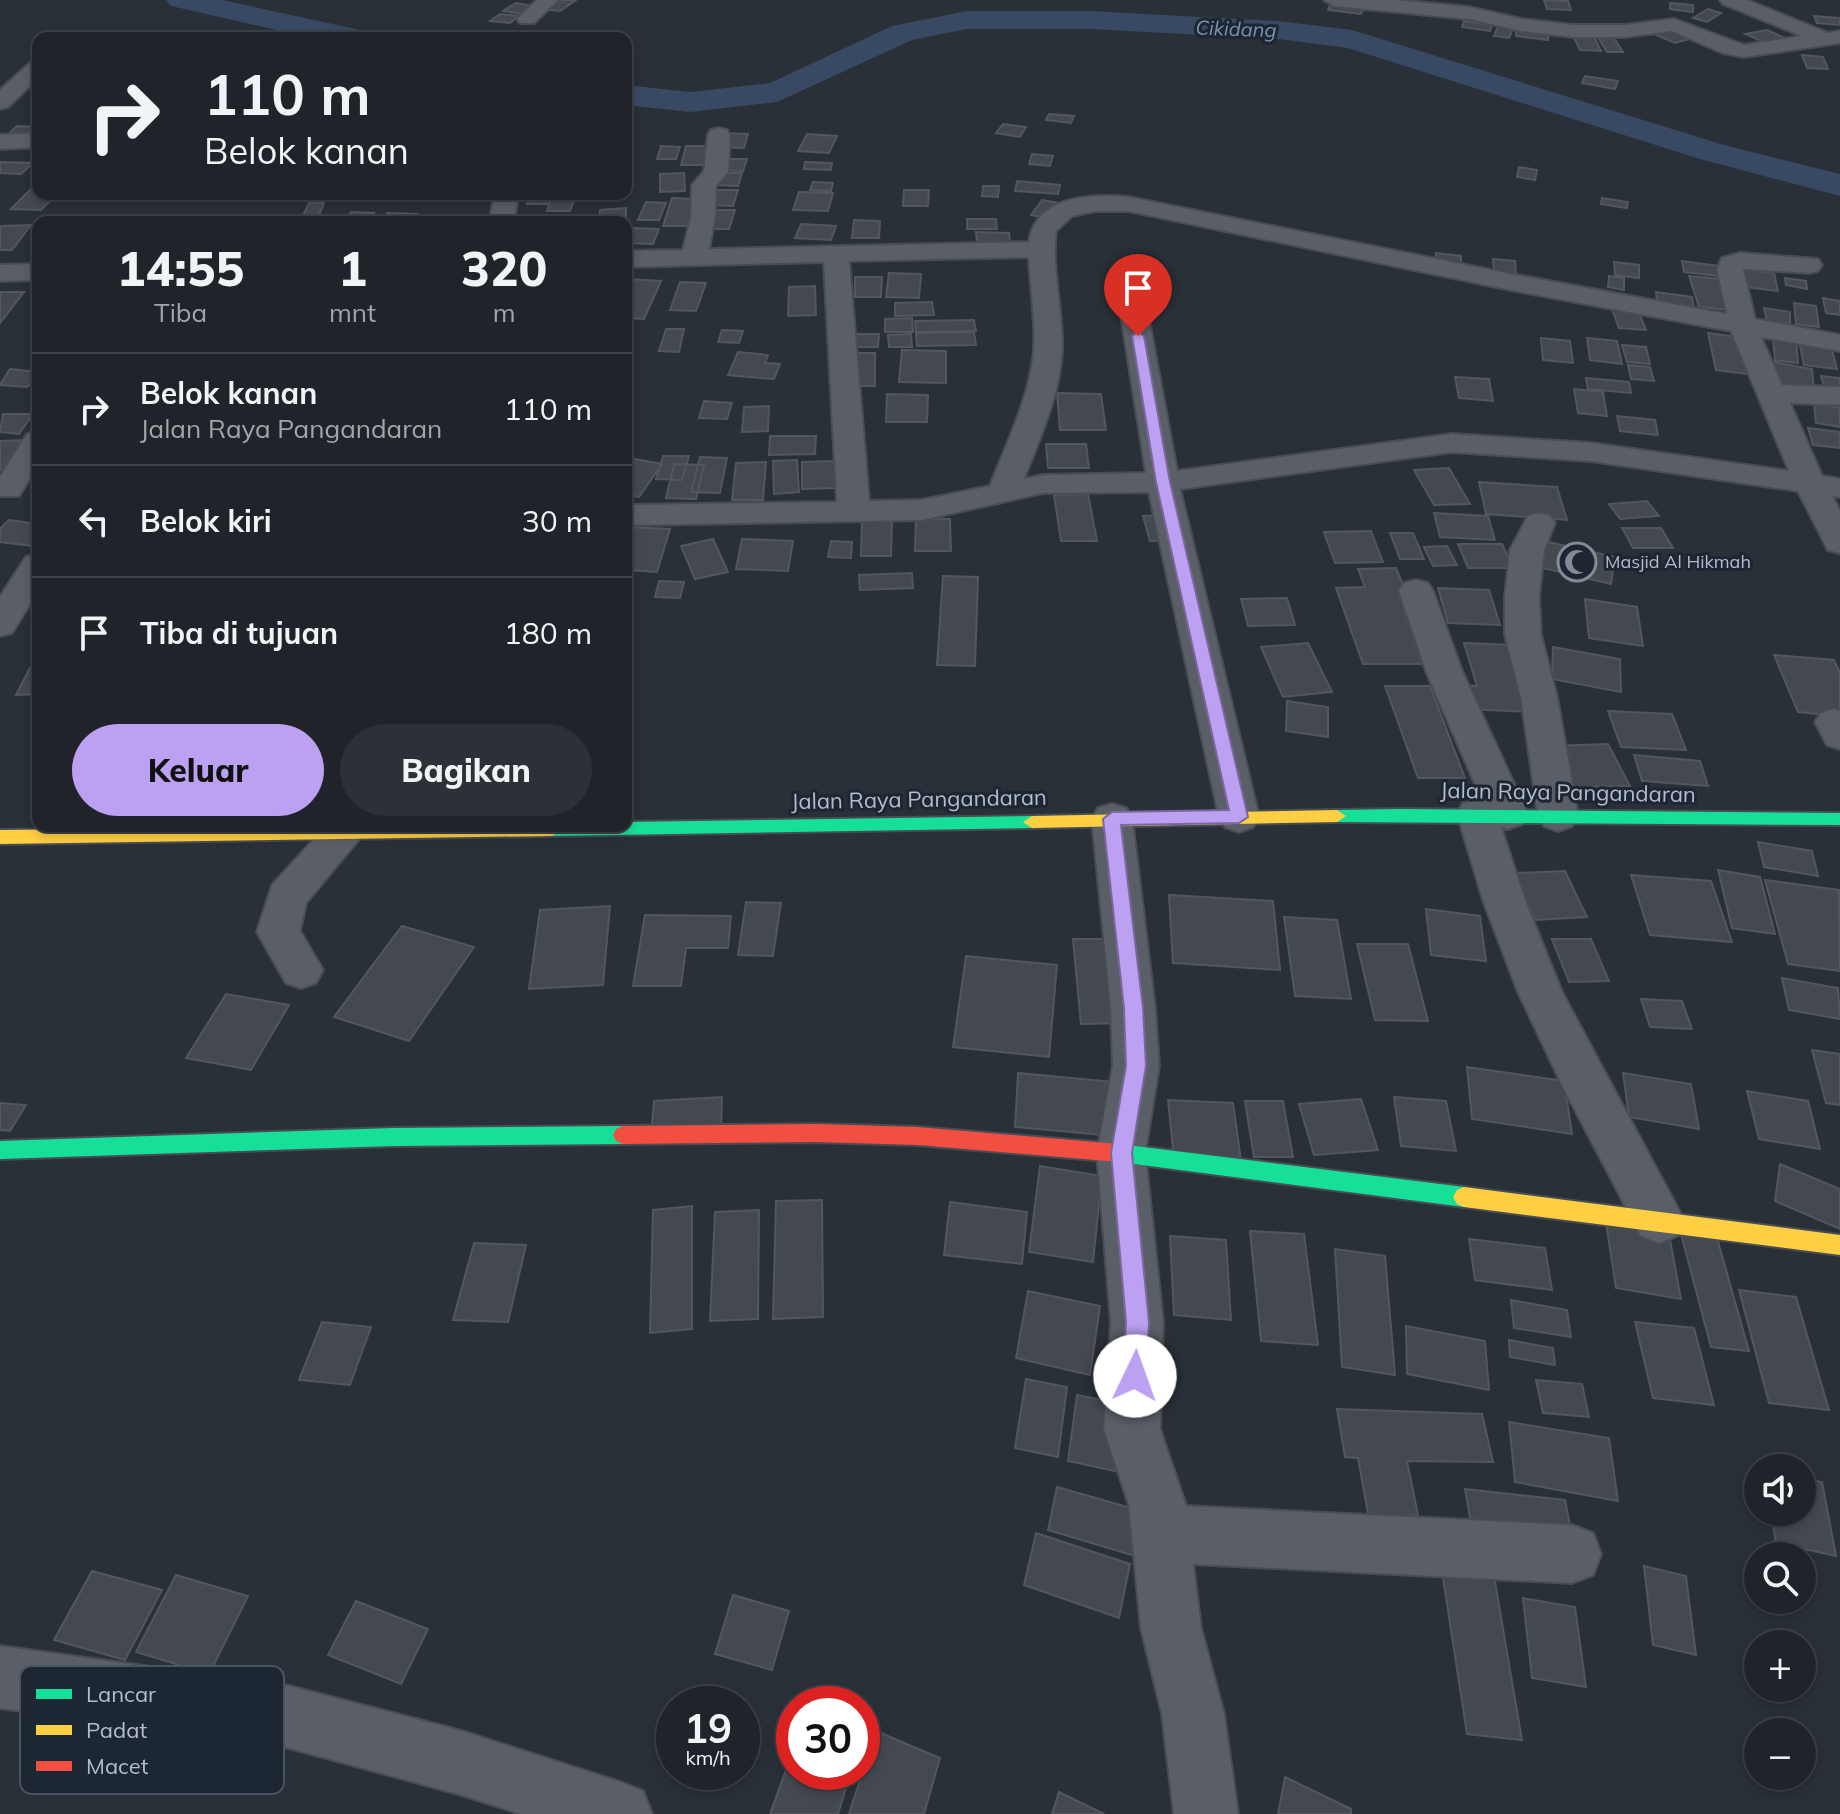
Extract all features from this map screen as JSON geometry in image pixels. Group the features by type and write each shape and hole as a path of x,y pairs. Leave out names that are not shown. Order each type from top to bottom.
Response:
{"main road":[{"name":"Jalan Raya Pangandaran","path":"632,829 1493,813 1840,819"},
{"name":"Jalan Raya Pangandaran","path":"0,837 218,832"},
{"path":"0,1150 394,1137 816,1133 918,1136 1121,1153 1840,1245"}],"street":[{"path":"527,19 548,0"},
{"path":"1334,0 1469,13 1521,25 1573,31 1624,31 1674,25 1730,49 1744,51 1832,38"},
{"path":"1730,0 1832,38"},
{"path":"1658,3 1674,25"},
{"path":"0,102 32,72"},
{"path":"694,257 703,217 704,185 716,172 719,135"},
{"path":"0,142 32,140"},
{"path":"1004,491 1041,386 1049,338 1040,249 1046,223 1083,205 1128,204 1840,343"},
{"path":"632,259 1040,249"},
{"path":"836,255 854,510"},
{"path":"1809,265 1744,260 1731,264 1743,326 1771,393 1825,486 1840,543"},
{"path":"0,273 32,272"},
{"path":"1128,277 1163,482 1239,817"},
{"path":"1771,393 1840,396"},
{"path":"632,515 922,510 1043,484 1163,482 1452,443 1591,452 1825,486"},
{"path":"15,489 32,453"},
{"path":"1539,523 1527,550 1522,597 1523,635 1539,697 1558,816"},
{"path":"0,625 32,574"},
{"path":"1416,591 1493,813 1508,913 1580,1077 1659,1220"},
{"path":"1112,819 1133,1008 1136,1066 1121,1153 1137,1322 1132,1429 1157,1505 1171,1628 1193,1714 1206,1814"},
{"path":"301,970 278,932 287,897 346,832"},
{"path":"1160,1534 1572,1554"},
{"path":"0,1677 20,1680"},
{"path":"284,1716 462,1763 620,1814"}],"building":[{"path":"554,0 576,0 560,11 542,9"},
{"path":"1544,0 1568,1 1571,10 1547,9"},
{"path":"1332,1 1365,5 1361,14 1328,10"},
{"path":"516,3 534,6 522,14 503,11"},
{"path":"1670,3 1693,5 1693,12 1670,9"},
{"path":"1708,9 1721,13 1707,22 1693,18"},
{"path":"500,14 519,16 510,23 490,21"},
{"path":"1814,16 1840,18 1840,25 1817,23"},
{"path":"1464,21 1492,25 1490,31 1462,27"},
{"path":"1498,26 1513,28 1509,38 1494,36"},
{"path":"1679,28 1700,36 1675,43 1654,34"},
{"path":"1516,29 1548,32 1548,40 1516,36"},
{"path":"1767,30 1785,38 1764,42 1745,34"},
{"path":"1573,36 1594,37 1601,51 1580,50"},
{"path":"1598,37 1614,38 1623,52 1607,52"},
{"path":"1802,55 1823,57 1828,69 1807,68"},
{"path":"1585,76 1618,81 1615,89 1582,83"},
{"path":"1049,114 1074,116 1071,123 1046,120"},
{"path":"1003,124 1026,127 1020,137 996,133"},
{"path":"17,126 32,127 30,139 3,139"},
{"path":"724,133 748,134 744,148 719,147"},
{"path":"807,134 837,136 829,153 798,151"},
{"path":"661,146 680,147 676,159 657,159"},
{"path":"686,146 714,146 710,165 681,165"},
{"path":"1032,154 1053,156 1050,166 1029,164"},
{"path":"723,159 747,159 743,171 719,170"},
{"path":"0,162 32,163 21,174 0,173"},
{"path":"805,162 832,163 831,170 804,169"},
{"path":"1519,167 1537,170 1535,180 1517,177"},
{"path":"684,173 685,191 660,192 660,174"},
{"path":"719,173 742,173 738,186 715,185"},
{"path":"1017,181 1060,185 1058,194 1015,191"},
{"path":"813,182 833,183 831,191 810,190"},
{"path":"983,186 999,186 998,197 982,196"},
{"path":"31,189 32,200 51,200 41,210 11,209"},
{"path":"713,190 738,190 733,206 708,205"},
{"path":"904,190 929,190 928,206 903,206"},
{"path":"799,192 833,193 828,211 793,210"},
{"path":"672,198 696,199 691,215 702,216 700,226 663,226"},
{"path":"1602,198 1628,202 1627,208 1601,204"},
{"path":"529,200 551,200 549,204 527,204"},
{"path":"550,200 574,200 570,211 547,211"},
{"path":"1042,200 1059,203 1047,218 1031,215"},
{"path":"646,202 666,203 659,220 638,220"},
{"path":"309,203 324,203 319,216 303,216"},
{"path":"626,208 626,216 599,216 600,210"},
{"path":"715,210 735,210 729,229 709,229"},
{"path":"351,212 374,213 372,216 348,216"},
{"path":"387,213 417,214 416,216 385,216"},
{"path":"967,219 996,219 997,229 967,229"},
{"path":"854,220 880,221 879,238 852,238"},
{"path":"801,224 836,226 831,240 795,238"},
{"path":"31,225 12,250 0,250 0,226"},
{"path":"632,228 659,229 653,244 632,243"},
{"path":"976,232 1009,233 1010,243 977,243"},
{"path":"1436,253 1461,256 1461,266 1436,264"},
{"path":"1493,259 1515,261 1516,274 1494,271"},
{"path":"1682,261 1718,266 1720,276 1684,272"},
{"path":"1614,262 1639,265 1639,278 1615,275"},
{"path":"1742,269 1774,273 1778,291 1746,287"},
{"path":"889,273 921,274 919,298 886,297"},
{"path":"1609,276 1624,278 1624,290 1608,287"},
{"path":"1689,276 1721,279 1731,310 1699,307"},
{"path":"855,277 882,277 881,297 855,297"},
{"path":"1785,278 1806,281 1807,289 1786,285"},
{"path":"632,279 661,281 644,319 632,318"},
{"path":"680,282 706,283 696,311 670,310"},
{"path":"815,286 816,315 788,316 789,287"},
{"path":"0,292 24,292 0,323"},
{"path":"1656,292 1692,297 1694,309 1657,304"},
{"path":"1823,298 1840,301 1840,315 1826,313"},
{"path":"932,302 934,315 895,316 895,303"},
{"path":"1794,303 1816,306 1819,327 1796,324"},
{"path":"1764,308 1790,312 1790,324 1767,321"},
{"path":"1612,309 1638,311 1646,330 1619,328"},
{"path":"912,318 913,332 885,332 885,319"},
{"path":"974,320 976,331 916,332 915,321"},
{"path":"666,329 684,329 679,352 659,351"},
{"path":"722,330 743,331 739,343 718,342"},
{"path":"974,332 976,345 917,346 916,333"},
{"path":"1708,333 1746,338 1756,375 1716,370"},
{"path":"853,334 879,334 878,347 852,347"},
{"path":"911,334 912,347 889,347 888,335"},
{"path":"1541,338 1570,341 1573,363 1543,360"},
{"path":"1587,338 1617,341 1622,364 1590,360"},
{"path":"1773,338 1796,341 1798,363 1775,360"},
{"path":"1799,341 1831,346 1837,369 1804,365"},
{"path":"1622,345 1646,347 1650,364 1627,362"},
{"path":"902,350 946,351 946,383 899,382"},
{"path":"738,352 768,355 765,363 780,364 774,379 728,375"},
{"path":"853,353 875,353 875,386 853,386"},
{"path":"1774,362 1812,369 1814,391 1775,385"},
{"path":"1628,365 1650,367 1654,381 1631,379"},
{"path":"10,369 32,371 32,383 27,387 0,385"},
{"path":"1821,376 1840,378 1840,389 1824,386"},
{"path":"1455,377 1489,379 1493,401 1459,398"},
{"path":"1586,378 1629,382 1631,393 1588,389"},
{"path":"1574,389 1603,392 1607,416 1578,413"},
{"path":"1057,393 1101,394 1106,430 1060,430"},
{"path":"887,394 928,395 927,422 886,422"},
{"path":"704,401 732,403 727,419 699,418"},
{"path":"1814,404 1840,408 1840,427 1816,423"},
{"path":"769,406 768,431 742,432 744,407"},
{"path":"3,414 32,414 19,434 0,432"},
{"path":"1617,416 1655,420 1658,435 1620,431"},
{"path":"1808,428 1840,432 1840,448 1813,445"},
{"path":"770,436 816,436 815,454 769,455"},
{"path":"25,440 4,470 0,470 0,441"},
{"path":"1046,444 1086,444 1089,468 1048,468"},
{"path":"663,456 689,456 682,480 656,479"},
{"path":"700,457 727,458 720,493 691,492"},
{"path":"632,459 662,464 639,497 632,496"},
{"path":"797,460 799,492 774,494 773,461"},
{"path":"834,461 835,488 802,489 802,462"},
{"path":"766,462 763,500 732,500 736,463"},
{"path":"674,464 704,465 696,499 666,498"},
{"path":"1449,468 1470,504 1434,505 1414,470"},
{"path":"1479,482 1557,487 1567,520 1486,514"},
{"path":"1088,494 1097,541 1061,541 1054,495"},
{"path":"1647,501 1659,516 1620,519 1609,504"},
{"path":"1434,513 1488,516 1495,540 1440,537"},
{"path":"1165,515 1173,540 1150,541 1143,516"},
{"path":"916,519 950,519 951,551 915,551"},
{"path":"9,520 32,523 32,546 0,542 0,529"},
{"path":"862,521 892,521 891,556 861,556"},
{"path":"632,527 670,529 657,572 632,570"},
{"path":"1622,528 1661,528 1673,548 1633,548"},
{"path":"1371,531 1383,562 1335,563 1324,532"},
{"path":"1390,533 1413,533 1424,559 1400,559"},
{"path":"713,539 728,572 695,579 681,546"},
{"path":"742,539 793,541 788,571 736,569"},
{"path":"831,541 852,542 851,558 828,557"},
{"name":"Masjid Al Hikmah","path":"1544,541 1615,557 1611,584 1539,567"},
{"path":"1458,544 1502,544 1513,568 1468,568"},
{"path":"1447,546 1457,565 1433,566 1424,547"},
{"path":"1396,568 1435,664 1363,664 1336,588 1365,587 1358,569"},
{"path":"912,573 913,588 860,590 859,575"},
{"path":"943,576 978,577 975,666 937,665"},
{"path":"659,581 684,582 680,598 655,597"},
{"path":"1438,588 1489,590 1500,625 1448,623"},
{"path":"1287,598 1295,625 1248,626 1241,599"},
{"path":"1585,599 1637,607 1643,646 1589,638"},
{"path":"1308,643 1332,692 1283,697 1261,647"},
{"path":"1464,643 1513,645 1534,712 1467,709 1461,685 1477,686"},
{"path":"1553,647 1620,659 1621,692 1552,679"},
{"path":"1774,655 1834,660 1840,673 1840,716 1798,712"},
{"path":"31,666 32,666 32,694 16,695"},
{"path":"1385,686 1430,686 1465,778 1418,778"},
{"path":"1287,701 1328,707 1328,737 1286,731"},
{"path":"1608,711 1672,714 1686,750 1621,747"},
{"path":"1608,744 1630,786 1574,787 1553,746"},
{"path":"1634,755 1700,761 1708,786 1642,781"},
{"path":"1758,842 1812,851 1818,876 1764,867"},
{"path":"1718,870 1760,877 1775,934 1732,928"},
{"path":"1565,871 1587,917 1535,920 1515,873"},
{"path":"1631,875 1711,881 1732,942 1650,935"},
{"path":"1765,880 1839,890 1840,971 1788,964"},
{"path":"1169,895 1273,901 1280,970 1173,963"},
{"path":"746,902 781,903 773,956 738,955"},
{"path":"610,906 603,985 529,989 540,910"},
{"path":"1426,909 1480,916 1486,961 1431,955"},
{"path":"645,915 731,916 728,948 686,948 681,986 633,986"},
{"path":"1284,917 1337,920 1351,999 1295,996"},
{"path":"402,926 474,947 409,1041 334,1017"},
{"path":"1073,939 1117,939 1128,1023 1081,1024"},
{"path":"1552,939 1591,939 1609,981 1569,982"},
{"path":"1357,944 1408,944 1428,1021 1375,1020"},
{"path":"966,956 1057,965 1049,1057 953,1047"},
{"path":"1782,978 1838,988 1840,1019 1789,1010"},
{"path":"226,994 289,1005 251,1070 186,1058"},
{"path":"1641,999 1682,1001 1692,1029 1650,1027"},
{"path":"1812,1050 1840,1054 1840,1105 1826,1103"},
{"path":"1467,1067 1564,1081 1572,1134 1472,1119"},
{"path":"1018,1073 1113,1082 1113,1136 1015,1127"},
{"path":"1623,1073 1691,1084 1699,1129 1629,1117"},
{"path":"1747,1091 1808,1101 1820,1149 1759,1139"},
{"path":"722,1097 721,1131 651,1135 654,1101"},
{"path":"1394,1097 1446,1101 1456,1151 1401,1146"},
{"path":"1361,1099 1378,1150 1314,1155 1299,1104"},
{"path":"1168,1100 1233,1103 1241,1161 1174,1159"},
{"path":"1245,1101 1283,1101 1293,1157 1254,1157"},
{"path":"0,1103 26,1105 10,1131 0,1130"},
{"path":"1780,1164 1840,1189 1840,1229 1775,1201"},
{"path":"1040,1166 1102,1176 1093,1262 1029,1252"},
{"path":"822,1200 823,1317 773,1319 776,1201"},
{"path":"950,1202 1027,1212 1022,1264 944,1255"},
{"path":"692,1206 692,1329 650,1333 653,1210"},
{"path":"759,1210 758,1319 710,1321 715,1212"},
{"path":"1606,1223 1669,1234 1681,1299 1616,1288"},
{"path":"1250,1231 1304,1234 1318,1345 1261,1341"},
{"path":"1681,1234 1717,1238 1749,1351 1711,1347"},
{"path":"1170,1236 1226,1240 1231,1320 1174,1315"},
{"path":"1469,1239 1545,1248 1552,1290 1475,1280"},
{"path":"474,1243 526,1245 508,1322 453,1320"},
{"path":"1335,1249 1385,1256 1395,1375 1342,1367"},
{"path":"1739,1290 1796,1297 1829,1410 1769,1403"},
{"path":"1028,1291 1100,1306 1090,1375 1016,1358"},
{"path":"1511,1300 1567,1310 1571,1337 1514,1328"},
{"path":"322,1322 371,1327 350,1385 299,1380"},
{"path":"1635,1322 1694,1328 1714,1405 1653,1398"},
{"path":"1406,1326 1485,1341 1489,1390 1407,1374"},
{"path":"1509,1340 1553,1348 1555,1365 1510,1357"},
{"path":"1026,1379 1067,1387 1058,1457 1015,1448"},
{"path":"1536,1380 1582,1384 1589,1417 1543,1413"},
{"path":"1077,1395 1122,1404 1115,1471 1068,1461"},
{"path":"1337,1409 1482,1414 1493,1462 1407,1461 1419,1520 1369,1519 1358,1458 1345,1457"},
{"path":"1509,1422 1609,1438 1618,1501 1515,1482"},
{"path":"1816,1481 1822,1482 1836,1556 1816,1552 1816,1542 1776,1542 1773,1526 1816,1526"},
{"path":"1057,1487 1152,1514 1145,1559 1048,1530"},
{"path":"1465,1489 1565,1500 1574,1546 1473,1535"},
{"path":"1036,1533 1130,1564 1119,1618 1024,1585"},
{"path":"1644,1566 1686,1576 1696,1655 1653,1645"},
{"path":"92,1571 162,1590 125,1660 54,1640"},
{"path":"1442,1571 1494,1576 1522,1740 1467,1734"},
{"path":"176,1575 248,1596 213,1666 182,1666 136,1652"},
{"path":"733,1595 789,1611 772,1670 715,1654"},
{"path":"1523,1598 1575,1607 1586,1687 1532,1678"},
{"path":"356,1601 428,1629 401,1684 328,1655"},
{"path":"880,1733 940,1758 924,1814 849,1814 857,1790 880,1790"},
{"path":"1285,1777 1351,1809 1351,1814 1278,1814"},
{"path":"779,1790 845,1790 838,1814 770,1814"},
{"path":"1059,1792 1104,1814 1052,1814"}],"waterway":[{"name":"Cikidang","path":"181,0 327,32"},
{"name":"Cikidang","path":"632,96 690,102 777,92 903,33 967,20 1090,20 1279,30 1352,39 1712,152 1840,185"}],"traffic: fast":[{"path":"1337,816 1840,819"},
{"path":"632,829 1032,822"},
{"path":"0,1150 394,1137 623,1135"},
{"path":"1119,1153 1464,1197"}],"traffic: slow":[{"path":"1032,822 1337,816"},
{"path":"0,837 394,832"},
{"path":"1464,1197 1840,1245"}],"traffic: jam":[{"path":"623,1135 816,1133 918,1136 1119,1153"}],"place":[{"name":"Masjid Al Hikmah","path":"1577,562"}],"route":[{"path":"1135,1376 1137,1322 1121,1153 1136,1066 1133,1008 1112,819 1239,817 1163,482 1138,336"}]}
